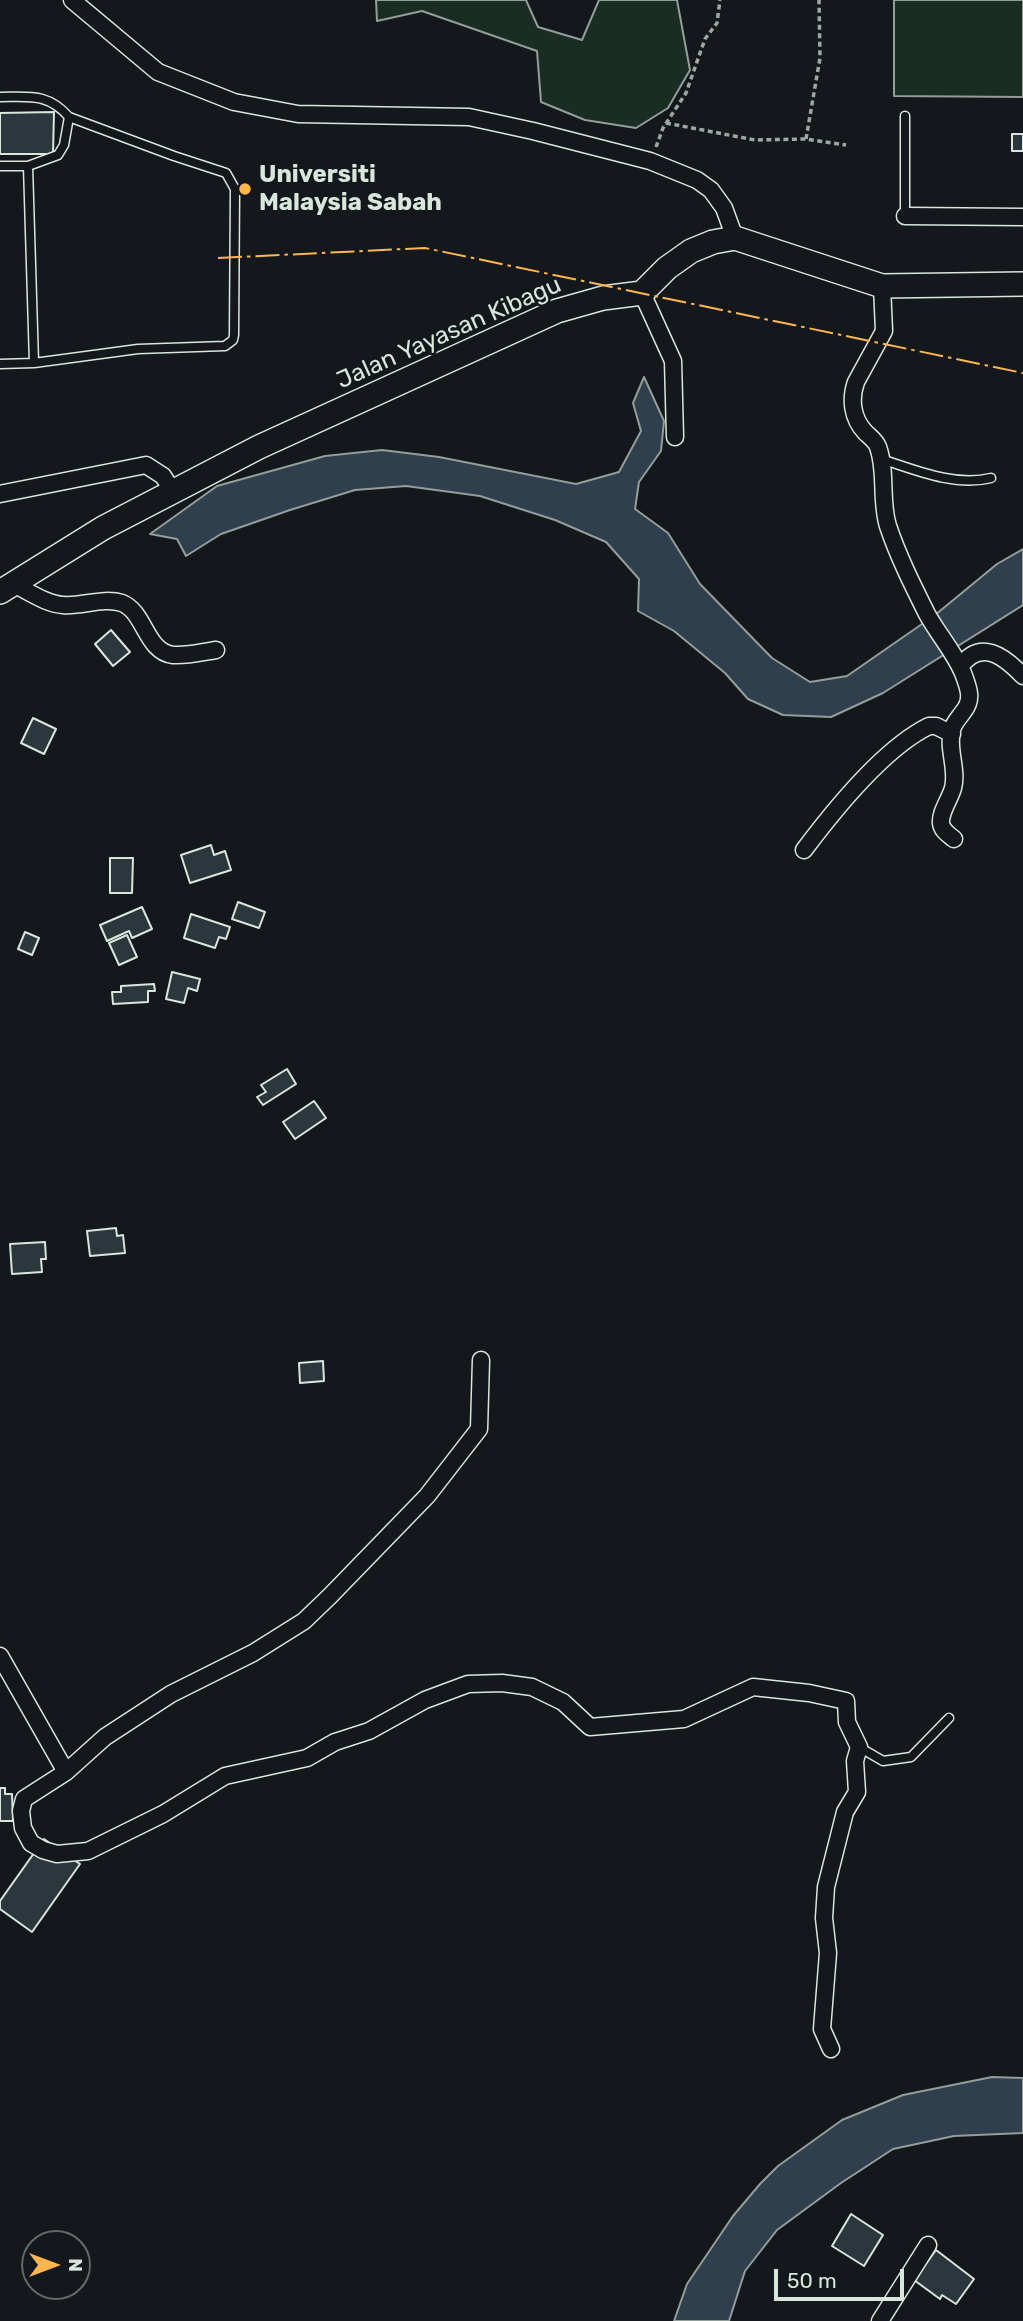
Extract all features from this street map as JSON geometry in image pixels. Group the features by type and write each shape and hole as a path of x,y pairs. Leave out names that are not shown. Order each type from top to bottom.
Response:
{"street":[{"path":"72,0 158,72 234,102 298,114 469,117 650,162 697,180 711,190 724,208 735,238"},
{"path":"905,216 1023,217"},
{"path":"675,437 673,362 642,293 667,268 691,251 713,242 735,238 882,286 1023,284"},
{"path":"882,286 884,331 856,382 853,405 856,421 877,444 881,459 887,524 928,614 970,689 966,710 956,721 951,734 954,787 941,821 943,829 954,839"},
{"name":"Jalan Yayasan Kibagu","path":"7,588 103,528 259,447 557,311 603,298 642,293"},
{"path":"0,494 146,466 163,476 174,493"},
{"path":"7,588 62,605 102,602 123,604 132,610 163,652 172,655 216,650"},
{"path":"956,661 977,652 989,652 1001,657 1023,676"},
{"path":"804,850 824,822 892,752 929,726 936,726 951,734"},
{"path":"481,1360 479,1429 427,1496 330,1596 304,1621 253,1653 171,1693 141,1712 105,1737 66,1772 33,1791 24,1799 21,1811 23,1828 31,1843 57,1854 88,1851 163,1814 225,1776 307,1758 335,1742 369,1731 425,1700 468,1684 502,1683 532,1687 563,1702 590,1727 684,1719 753,1687 809,1693 846,1701 847,1723 859,1746 855,1761 857,1791 845,1812 826,1887 824,1918 828,1953 822,2029 831,2049"},
{"path":"0,1656 66,1772"},
{"path":"880,2321 928,2245"}],"lane":[{"path":"0,97 35,97 48,100 60,107 69,117 226,173 235,189 234,335 233,340 225,346 138,349 34,363 0,364"},
{"path":"905,116 905,216"},
{"path":"0,166 28,166 58,155 64,145 69,117"},
{"path":"28,166 34,363"},
{"path":"881,459 928,475 968,480 991,478"},
{"path":"859,1746 883,1761 911,1758 949,1718"}],"path":[{"path":"650,162 666,123 687,93 705,38 717,23 720,0"},
{"path":"806,139 820,58 819,0"},
{"path":"666,123 755,140 806,139 846,145"}],"green space":[{"path":"376,0 526,0 538,27 582,40 599,0 677,0 690,70 668,108 636,128 585,120 541,102 537,51 422,11 377,21"},
{"path":"894,0 1023,0 1023,97 894,96"}],"water":[{"path":"644,377 664,421 661,451 639,482 635,509 668,533 700,584 772,658 810,682 847,676 935,615 997,564 1023,549 1023,605 883,693 831,717 783,715 748,699 725,673 674,631 638,611 639,579 606,542 555,520 480,496 406,486 355,490 221,534 186,556 177,539 150,534 217,486 325,456 382,450 439,457 576,484 619,472 641,431 633,403"},
{"path":"992,2077 1023,2078 1023,2133 954,2136 893,2149 777,2230 745,2271 729,2321 674,2321 687,2284 733,2216 778,2166 842,2120 903,2095"}],"building":[{"path":"54,112 53,154 0,154 0,113"},
{"path":"1012,134 1023,134 1023,151 1012,151"},
{"path":"111,630 130,652 113,666 95,644"},
{"path":"33,718 56,729 44,754 21,743"},
{"path":"211,845 214,855 225,851 231,870 190,883 181,855"},
{"path":"110,858 133,858 132,893 110,893"},
{"path":"238,902 265,912 259,928 232,919"},
{"path":"142,907 152,929 132,938 129,931 107,941 100,925"},
{"path":"191,914 230,927 226,939 219,937 215,948 184,938"},
{"path":"25,932 39,938 32,955 18,949"},
{"path":"127,935 137,957 119,965 109,943"},
{"path":"172,972 200,979 197,991 188,988 184,1003 166,999"},
{"path":"154,984 155,991 148,991 148,1002 113,1004 112,992 121,992 121,986"},
{"path":"287,1069 296,1084 263,1105 257,1097 266,1092 261,1085"},
{"path":"314,1101 326,1118 295,1139 283,1122"},
{"path":"116,1228 117,1236 123,1235 125,1253 90,1256 87,1231"},
{"path":"45,1242 46,1259 41,1259 42,1272 12,1274 10,1244"},
{"path":"323,1361 324,1381 300,1383 299,1363"},
{"path":"0,1788 5,1788 5,1794 12,1794 13,1821 0,1821"},
{"path":"44,1839 80,1864 32,1932 0,1909 0,1901"},
{"path":"851,2214 883,2235 864,2266 832,2246"},
{"path":"936,2250 974,2279 956,2304 942,2295 940,2299 914,2280"}],"power":[{"path":"218,258 425,248 1023,373"}],"place":[{"name":"Universiti Malaysia Sabah","path":"245,189"}]}
